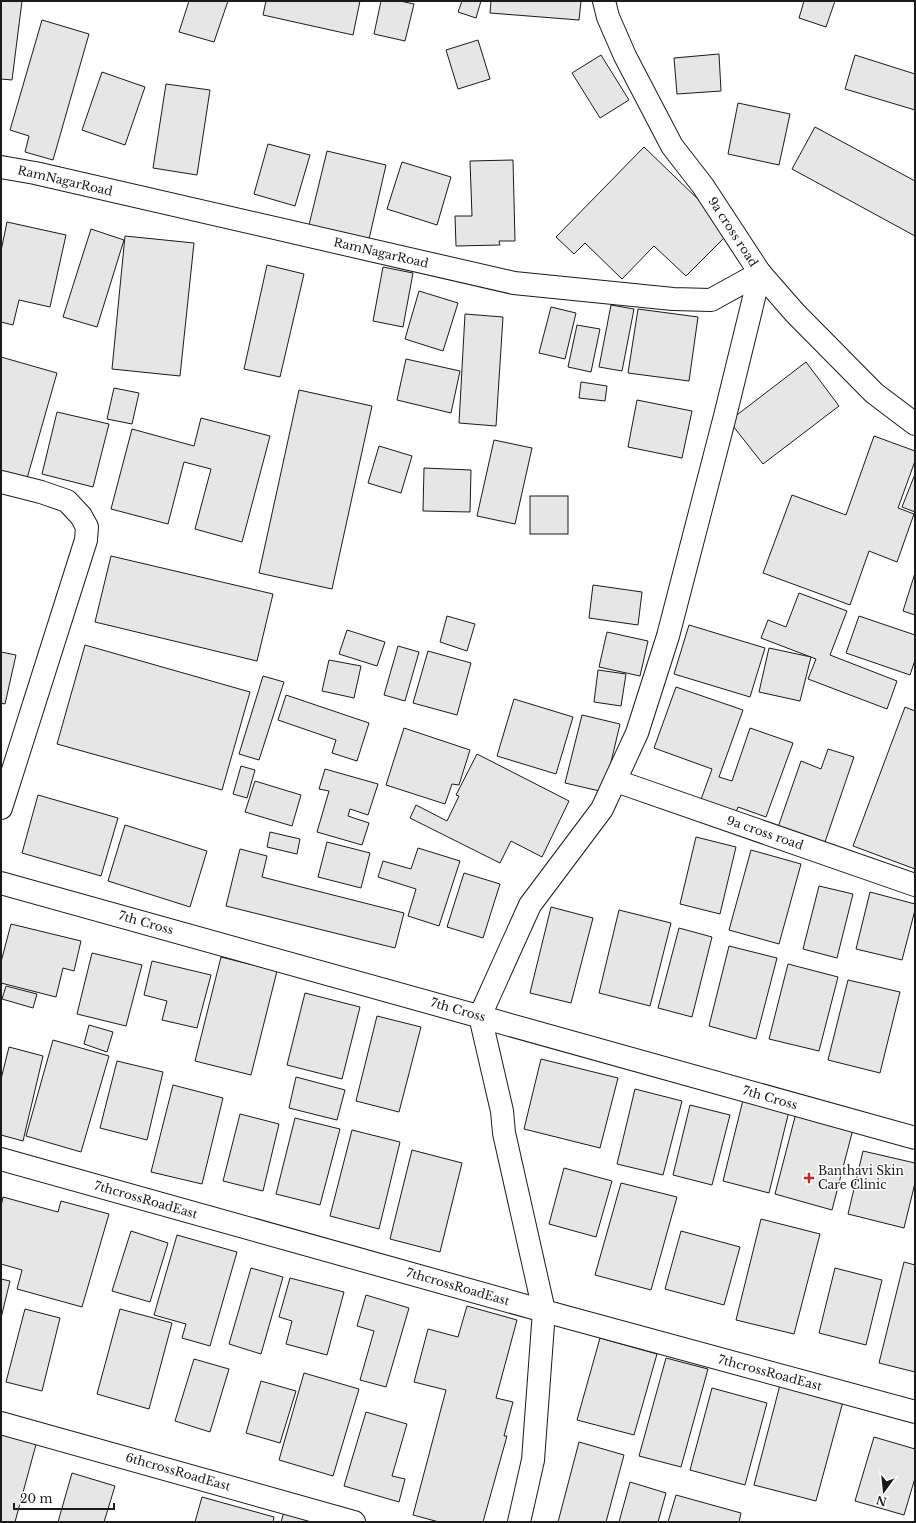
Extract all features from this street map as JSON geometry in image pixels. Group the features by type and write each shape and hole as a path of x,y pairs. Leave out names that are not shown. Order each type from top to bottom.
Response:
{"street":[{"name":"9a cross road","path":"604,1 608,17 625,56 672,146 703,186 760,273 795,313 874,393 915,424"},
{"name":"RamNagarRoad","path":"1,167 35,173 514,283 673,299 711,300 760,273"},
{"path":"519,1522 533,1460 544,1311 504,1133 502,1111 480,1016 530,905 602,809 637,733 668,636 725,416 760,273"},
{"path":"1,482 41,492 67,501 81,516 87,527 86,540 1,808"},
{"name":"9a cross road","path":"616,781 915,885"},
{"name":"7th Cross","path":"1,883 915,1138"},
{"name":"7thcrossRoadEast","path":"1,1159 544,1311 915,1412"},
{"name":"6thcrossRoadEast","path":"1,1423 354,1522"}],"building":[{"path":"1,1 22,1 12,80 1,79"},
{"path":"189,1 228,1 214,42 179,32"},
{"path":"266,1 360,1 353,35 263,15"},
{"path":"381,1 400,1 414,4 405,41 374,34"},
{"path":"462,1 481,1 476,18 458,12"},
{"path":"491,1 581,1 579,20 490,13"},
{"path":"804,1 835,1 826,27 799,18"},
{"path":"42,20 89,34 53,160 25,152 29,136 10,130"},
{"path":"478,40 490,79 458,89 446,50"},
{"path":"719,54 721,91 677,94 674,58"},
{"path":"601,55 629,100 600,118 572,73"},
{"path":"855,55 915,74 915,110 845,89"},
{"path":"102,72 145,87 125,145 82,130"},
{"path":"166,84 210,90 197,175 153,168"},
{"path":"738,103 790,114 779,165 728,154"},
{"path":"815,127 915,181 915,236 792,169"},
{"path":"268,144 310,155 295,206 254,194"},
{"path":"644,147 731,231 686,276 654,246 622,279 585,243 574,254 556,237"},
{"path":"327,151 386,165 369,239 309,225"},
{"path":"513,160 515,241 499,241 500,245 456,246 455,216 472,216 470,161"},
{"path":"402,162 451,177 437,225 387,209"},
{"path":"7,222 66,235 50,307 19,300 13,325 1,322 1,251"},
{"path":"91,229 124,240 97,327 63,317"},
{"path":"125,236 194,243 180,376 112,369"},
{"path":"267,265 304,274 280,377 244,369"},
{"path":"383,267 413,273 403,327 373,321"},
{"path":"419,291 458,303 443,351 405,339"},
{"path":"611,305 634,309 622,371 599,367"},
{"path":"551,307 576,313 565,359 539,353"},
{"path":"638,309 698,317 689,381 628,373"},
{"path":"465,314 503,317 496,426 459,423"},
{"path":"577,325 600,329 591,372 568,367"},
{"path":"1,357 57,373 26,482 1,475"},
{"path":"406,359 460,371 451,413 397,400"},
{"path":"806,362 839,406 763,464 729,421"},
{"path":"581,382 607,386 605,401 579,398"},
{"path":"114,388 139,393 132,424 107,419"},
{"path":"299,390 372,406 332,589 259,573"},
{"path":"637,400 692,411 682,458 628,447"},
{"path":"57,412 109,424 93,487 42,474"},
{"path":"201,418 270,436 242,542 195,529 211,469 184,462 168,524 111,509 132,429 194,446"},
{"path":"874,436 915,451 915,461 898,508 914,514 897,562 869,551 850,605 763,573 792,495 846,515"},
{"path":"494,440 532,448 515,524 477,516"},
{"path":"379,446 412,456 401,493 368,483"},
{"path":"424,468 471,470 470,512 423,511"},
{"path":"915,474 915,512 902,507"},
{"path":"530,496 568,496 568,534 530,534"},
{"path":"111,556 273,594 257,661 95,622"},
{"path":"915,573 915,615 903,611"},
{"path":"593,585 642,592 638,625 589,618"},
{"path":"799,593 847,611 830,655 897,681 887,709 808,679 816,659 761,638 768,620 786,627"},
{"path":"447,616 475,624 467,651 440,642"},
{"path":"859,616 915,635 915,660 910,675 846,653"},
{"path":"689,625 765,648 750,697 674,674"},
{"path":"347,630 385,642 377,666 339,654"},
{"path":"607,632 648,641 640,676 599,667"},
{"path":"85,645 250,692 222,790 57,744"},
{"path":"398,646 419,652 405,701 384,695"},
{"path":"769,648 811,657 800,701 759,692"},
{"path":"428,651 471,663 457,715 413,703"},
{"path":"1,652 16,655 5,704 1,703"},
{"path":"329,660 361,666 354,698 322,691"},
{"path":"598,670 626,674 621,706 594,702"},
{"path":"263,676 284,682 259,760 239,754"},
{"path":"676,687 743,710 719,777 732,781 750,728 793,743 766,817 738,807 734,817 699,805 712,769 654,748"},
{"path":"286,695 369,723 357,761 332,753 336,740 278,720"},
{"path":"514,699 573,717 556,774 497,756"},
{"path":"905,707 915,711 915,869 853,846"},
{"path":"582,715 620,724 604,792 565,783"},
{"path":"404,728 470,750 459,785 452,784 445,804 386,785"},
{"path":"828,749 854,757 824,845 777,830 801,761 821,769"},
{"path":"477,754 569,801 542,857 511,841 500,863 410,818 416,805 447,821 459,796 456,795"},
{"path":"241,766 255,770 247,798 233,794"},
{"path":"325,769 378,784 368,815 350,809 348,816 369,823 362,845 317,832 329,791 319,789"},
{"path":"255,781 301,795 292,826 245,812"},
{"path":"38,795 118,818 101,876 22,853"},
{"path":"125,825 207,851 190,907 108,881"},
{"path":"270,832 300,839 297,854 267,847"},
{"path":"696,837 736,847 720,914 680,904"},
{"path":"327,842 370,853 361,888 318,877"},
{"path":"418,848 460,861 439,926 408,916 416,889 378,877 383,861 411,869"},
{"path":"240,849 267,856 262,877 404,913 395,948 226,906"},
{"path":"751,850 801,864 779,944 729,930"},
{"path":"464,873 500,884 483,938 447,927"},
{"path":"819,886 853,894 837,958 803,949"},
{"path":"870,892 915,904 915,910 902,960 856,949"},
{"path":"551,907 593,918 571,1003 530,993"},
{"path":"619,910 671,923 650,1006 599,993"},
{"path":"11,924 81,941 74,971 63,968 56,997 1,983 1,962"},
{"path":"679,928 712,937 692,1017 658,1008"},
{"path":"729,946 777,958 756,1039 709,1026"},
{"path":"92,953 142,965 126,1026 77,1014"},
{"path":"221,957 277,971 251,1075 195,1061"},
{"path":"152,961 211,975 197,1028 162,1020 167,1001 144,995"},
{"path":"788,964 838,977 819,1051 769,1039"},
{"path":"848,980 900,992 880,1073 828,1060"},
{"path":"6,986 37,994 33,1008 2,999"},
{"path":"305,993 360,1007 342,1079 287,1065"},
{"path":"377,1016 421,1027 399,1112 356,1101"},
{"path":"89,1025 113,1032 107,1052 84,1044"},
{"path":"53,1040 109,1056 81,1152 26,1136"},
{"path":"9,1047 43,1056 23,1141 1,1135 1,1079"},
{"path":"541,1059 618,1078 600,1148 524,1129"},
{"path":"117,1061 163,1072 147,1140 100,1128"},
{"path":"296,1077 345,1090 337,1120 289,1108"},
{"path":"173,1085 223,1098 202,1184 151,1172"},
{"path":"635,1089 682,1101 663,1175 617,1164"},
{"path":"743,1100 789,1111 769,1193 723,1181"},
{"path":"690,1105 730,1115 712,1185 673,1175"},
{"path":"796,1113 853,1129 832,1210 775,1194"},
{"path":"240,1114 279,1124 263,1191 223,1181"},
{"path":"295,1118 340,1129 320,1205 276,1194"},
{"path":"352,1130 400,1142 379,1229 330,1216"},
{"path":"412,1150 462,1163 440,1252 390,1239"},
{"path":"863,1151 915,1163 915,1183 904,1228 848,1214"},
{"path":"564,1168 612,1181 596,1237 549,1224"},
{"path":"621,1183 677,1197 651,1290 595,1275"},
{"path":"3,1197 58,1212 61,1201 109,1214 82,1307 17,1289 22,1270 1,1264 1,1206"},
{"path":"761,1219 820,1234 794,1334 736,1320"},
{"path":"131,1231 168,1243 150,1302 112,1291"},
{"path":"681,1231 740,1247 724,1305 665,1289"},
{"path":"177,1235 237,1252 210,1346 182,1338 186,1324 154,1315"},
{"path":"904,1262 915,1265 915,1372 879,1363"},
{"path":"251,1268 283,1277 261,1354 229,1344"},
{"path":"835,1268 882,1280 866,1345 819,1333"},
{"path":"290,1278 344,1292 327,1355 286,1344 292,1321 279,1317"},
{"path":"1,1279 10,1281 1,1318"},
{"path":"366,1295 409,1308 386,1387 360,1380 374,1331 357,1326"},
{"path":"467,1306 517,1320 496,1398 513,1402 504,1436 507,1436 483,1522 439,1522 413,1515 446,1390 414,1382 428,1329 458,1337"},
{"path":"25,1309 60,1318 42,1391 6,1382"},
{"path":"120,1309 172,1323 149,1409 97,1394"},
{"path":"600,1338 657,1354 634,1435 577,1420"},
{"path":"666,1358 708,1369 681,1467 639,1456"},
{"path":"194,1359 229,1369 210,1432 175,1421"},
{"path":"304,1373 359,1389 333,1476 279,1460"},
{"path":"261,1381 296,1391 280,1443 246,1433"},
{"path":"781,1381 844,1398 816,1501 754,1485"},
{"path":"712,1388 767,1403 745,1485 690,1470"},
{"path":"366,1412 407,1424 392,1476 405,1479 399,1502 344,1486"},
{"path":"1,1427 38,1437 15,1522 1,1522"},
{"path":"874,1437 915,1449 915,1478 904,1515 855,1501"},
{"path":"579,1442 624,1455 606,1522 558,1522"},
{"path":"72,1473 115,1486 104,1522 58,1522"},
{"path":"630,1482 666,1493 658,1522 619,1522"},
{"path":"676,1495 741,1513 739,1522 668,1522"},
{"path":"202,1497 274,1517 273,1522 195,1522"},
{"path":"286,1505 342,1522 281,1522"}],"place":[{"name":"Banthavi Skin Care Clinic","path":"809,1178"}]}
